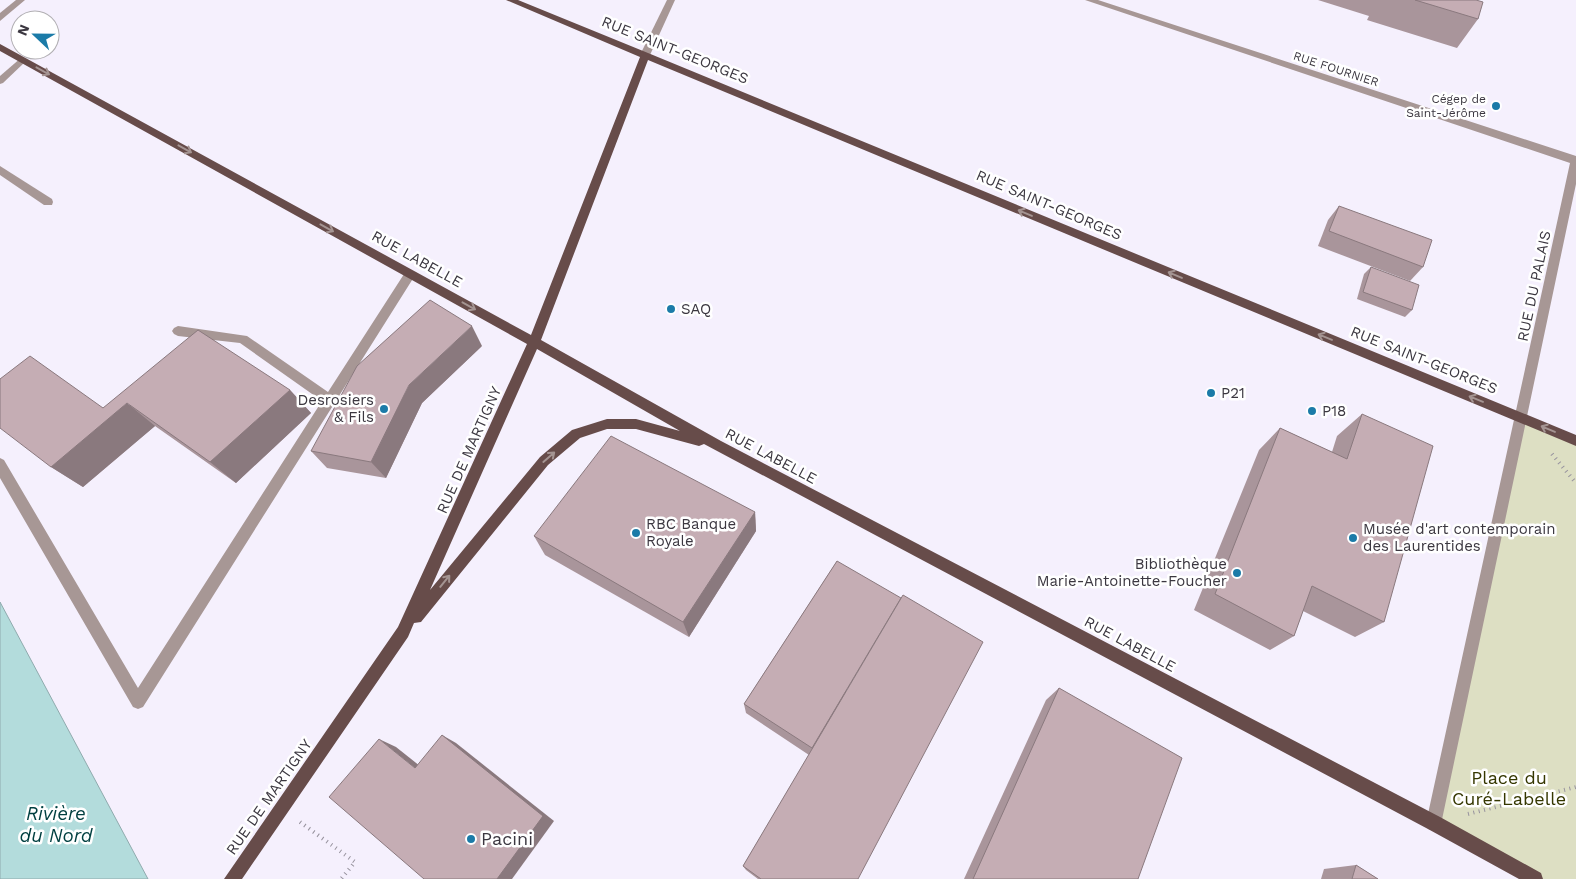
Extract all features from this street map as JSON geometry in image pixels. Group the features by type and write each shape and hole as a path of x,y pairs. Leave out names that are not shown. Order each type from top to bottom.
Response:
{"main road":[{"name":"RUE SAINT-GEORGES","path":"510,0 1576,441"},
{"name":"RUE DE MARTIGNY","path":"232,879 403,632 534,342 645,55"},
{"name":"RUE LABELLE","path":"22,60 717,445 1434,823 1535,879"},
{"path":"403,632 544,461 576,434 607,424 636,424 717,445"}],"street":[{"path":"0,18 21,0"},
{"name":"RUE DE MARTIGNY","path":"645,55 671,0"},
{"name":"RUE FOURNIER","path":"1089,0 1576,160"},
{"path":"0,81 22,60"},
{"name":"RUE DU PALAIS","path":"1521,418 1576,160"},
{"path":"0,170 48,202"},
{"path":"0,464 138,702 410,274"},
{"path":"178,331 243,339 330,400"},
{"path":"1434,823 1521,418"}],"path":[{"path":"1434,823 1576,786"},
{"path":"282,809 355,862 341,879"}],"green space":[{"name":"Place du Curé-Labelle","path":"1522,418 1576,440 1576,879 1535,879 1434,823"}],"water":[{"name":"Rivière du Nord","path":"0,602 148,879 0,879"}],"building":[{"path":"1415,0 1476,0 1483,2 1478,19"},
{"path":"1339,206 1432,240 1423,267 1329,231"},
{"path":"1371,267 1419,285 1412,310 1363,292"},
{"path":"430,300 472,326 409,385 371,462 311,451 357,366"},
{"path":"198,330 290,390 210,462 127,403 51,467 0,428 0,379 30,356 103,408"},
{"path":"1362,414 1433,446 1384,622 1312,586 1294,636 1215,594 1280,428 1347,459"},
{"path":"611,436 755,512 683,622 534,536"},
{"path":"837,561 901,598 812,748 744,704"},
{"path":"903,595 983,642 858,879 761,879 743,866"},
{"path":"1059,688 1182,758 1138,879 973,879"},
{"path":"442,735 543,816 497,879 424,879 329,797 379,739 415,768"},
{"path":"1356,865 1378,879 1352,879"}],"place":[{"name":"Cégep de Saint-Jérôme","path":"1496,106"},
{"name":"SAQ","path":"671,309"},
{"name":"P21","path":"1211,393"},
{"name":"Desrosiers & Fils","path":"384,409"},
{"name":"P18","path":"1312,411"},
{"name":"RBC Banque Royale","path":"636,533"},
{"name":"Musée d'art contemporain des Laurentides","path":"1353,538"},
{"name":"Bibliothèque Marie-Antoinette-Foucher","path":"1237,573"},
{"name":"Pacini","path":"471,839"}]}
